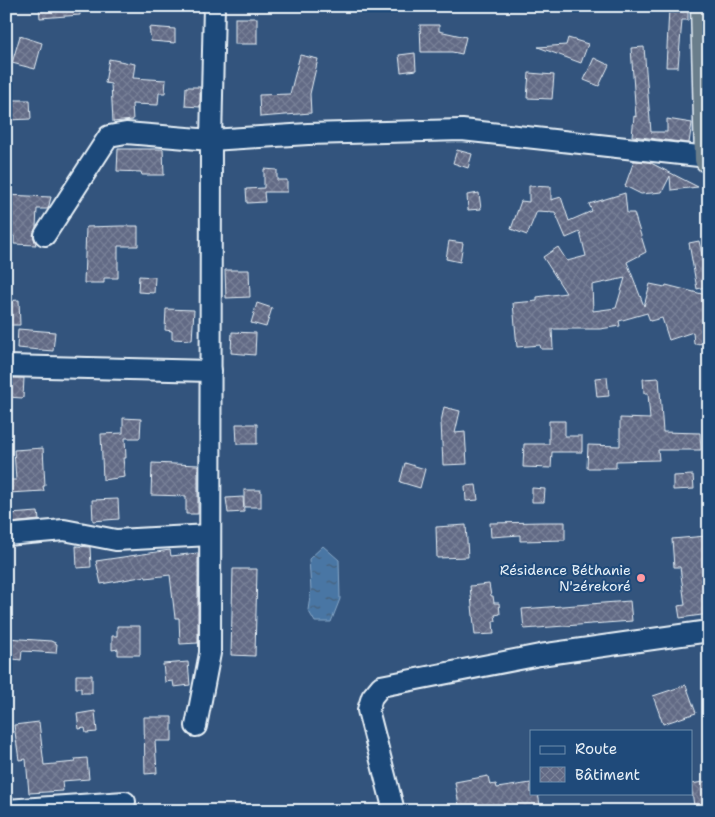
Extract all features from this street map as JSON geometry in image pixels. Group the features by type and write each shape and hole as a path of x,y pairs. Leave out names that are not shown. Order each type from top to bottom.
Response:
{"highway":[{"path":"706,17 709,158"}],"street":[{"path":"196,726 210,653 211,140 214,6"},
{"path":"45,235 109,136 126,133 211,140 308,134 462,130 709,158"},
{"path":"6,366 211,371"},
{"path":"6,535 64,530 116,540 210,535"},
{"path":"394,811 368,710 372,697 381,686 540,655 709,631"},
{"path":"6,810 125,802"}],"water":[{"path":"323,546 339,560 340,599 331,622 315,622 308,610 311,590 309,559"}],"building":[{"path":"39,6 80,6 80,15 40,18"},
{"path":"669,9 688,9 688,20 682,20 678,67 666,67"},
{"path":"235,18 257,18 257,44 235,44"},
{"path":"420,25 439,25 439,31 466,37 462,54 452,52 421,52"},
{"path":"149,27 175,29 175,43 151,41"},
{"path":"20,36 42,43 35,69 12,63"},
{"path":"568,38 588,44 581,63 538,47 566,45"},
{"path":"644,47 651,132 667,132 667,119 692,123 689,143 632,136 634,116 636,117 631,48"},
{"path":"415,53 416,70 401,72 399,55"},
{"path":"300,55 318,59 310,94 311,113 260,117 259,95 290,94"},
{"path":"594,58 609,65 599,86 584,80"},
{"path":"109,59 135,64 133,78 166,80 165,93 159,93 158,105 132,104 133,120 113,122 111,84 105,83"},
{"path":"529,73 554,75 552,99 527,98"},
{"path":"186,87 200,87 200,107 185,106"},
{"path":"6,100 30,100 31,119 8,120"},
{"path":"118,149 163,149 164,175 142,175 141,172 117,171"},
{"path":"457,150 472,154 468,168 453,163"},
{"path":"634,161 649,162 698,187 671,190 670,176 662,192 641,194 625,186"},
{"path":"264,169 277,170 277,180 287,180 287,192 264,192 265,202 247,203 246,189 264,188"},
{"path":"529,186 551,187 551,200 561,197 569,221 592,211 589,204 625,193 627,213 634,213 646,252 627,262 644,306 650,284 665,287 666,285 706,295 709,309 709,343 694,344 693,332 669,340 662,318 650,321 647,313 619,321 620,326 600,329 552,329 553,349 541,349 540,345 517,347 513,303 537,301 537,297 566,293 543,257 558,247 567,261 586,256 580,232 566,238 555,212 537,211 527,235 511,229 521,201 529,202","holes":["625,278 616,308 593,311 592,285"]},
{"path":"479,193 481,209 468,210 467,195"},
{"path":"6,195 51,197 48,209 37,209 36,227 33,235 36,245 14,244 14,236 6,235"},
{"path":"138,226 138,246 118,246 118,278 104,278 104,283 84,283 86,227"},
{"path":"449,241 463,243 460,262 446,259"},
{"path":"699,241 709,286 697,289 689,243"},
{"path":"225,270 249,270 250,297 226,298"},
{"path":"139,276 155,277 154,293 138,292"},
{"path":"19,300 20,325 6,325 6,301"},
{"path":"257,303 272,308 266,327 251,323"},
{"path":"166,309 194,310 192,340 172,339 172,331 165,330"},
{"path":"18,329 55,332 53,351 17,348"},
{"path":"232,332 256,333 255,355 231,353"},
{"path":"607,377 609,396 597,397 595,378"},
{"path":"6,378 24,378 23,398 6,397"},
{"path":"659,378 663,432 700,433 701,450 658,450 659,460 616,461 616,468 587,468 588,445 620,446 620,418 650,419 648,393 644,393 643,379"},
{"path":"444,407 460,411 455,433 465,432 467,464 443,465 441,422"},
{"path":"123,418 141,419 140,438 125,438 126,458 123,458 125,477 103,480 101,434 123,433"},
{"path":"549,421 565,421 565,436 582,436 582,452 552,452 551,468 523,467 524,444 549,444"},
{"path":"236,424 257,424 257,444 237,444"},
{"path":"43,448 44,491 8,493 8,480 16,480 14,450"},
{"path":"152,463 198,465 198,514 186,514 186,496 151,495"},
{"path":"405,463 425,469 420,488 400,482"},
{"path":"693,475 694,489 673,490 673,476"},
{"path":"476,485 478,500 466,501 465,486"},
{"path":"532,488 545,489 544,502 532,502"},
{"path":"244,490 261,490 261,507 244,507"},
{"path":"243,497 244,512 228,513 226,498"},
{"path":"118,499 119,519 93,521 92,500"},
{"path":"38,512 39,520 10,523 9,514"},
{"path":"565,522 565,540 520,541 520,535 491,537 490,523"},
{"path":"466,525 468,557 437,558 436,527"},
{"path":"706,536 709,614 680,618 678,606 685,605 680,567 674,567 672,539"},
{"path":"76,546 90,547 91,567 77,568"},
{"path":"170,550 171,556 198,553 198,643 180,644 179,618 175,618 170,575 146,578 146,576 101,584 96,561"},
{"path":"233,569 257,569 255,656 231,655"},
{"path":"489,584 494,603 499,603 500,614 495,615 496,621 493,621 494,634 475,635 470,586"},
{"path":"630,601 632,621 524,629 522,609"},
{"path":"117,626 140,626 140,655 118,655 118,649 112,650 112,636 117,636"},
{"path":"6,638 51,641 57,644 56,653 22,651 21,660 6,658"},
{"path":"188,662 190,685 174,687 173,681 165,682 163,664"},
{"path":"76,675 92,675 92,693 81,693 81,688 76,688"},
{"path":"686,685 696,713 663,724 653,696"},
{"path":"95,711 97,732 86,733 85,728 79,729 77,714"},
{"path":"144,717 172,717 172,741 155,741 157,773 145,774"},
{"path":"39,722 44,765 76,762 75,759 87,758 89,779 62,781 63,791 29,793 26,759 19,760 14,725"},
{"path":"488,776 490,785 496,784 497,788 530,783 530,794 538,794 541,811 489,811 489,809 460,811 455,782"},
{"path":"709,781 709,803 694,806 692,784"}],"place":[{"name":"Résidence Béthanie N'zérekoré","path":"641,578"}]}
